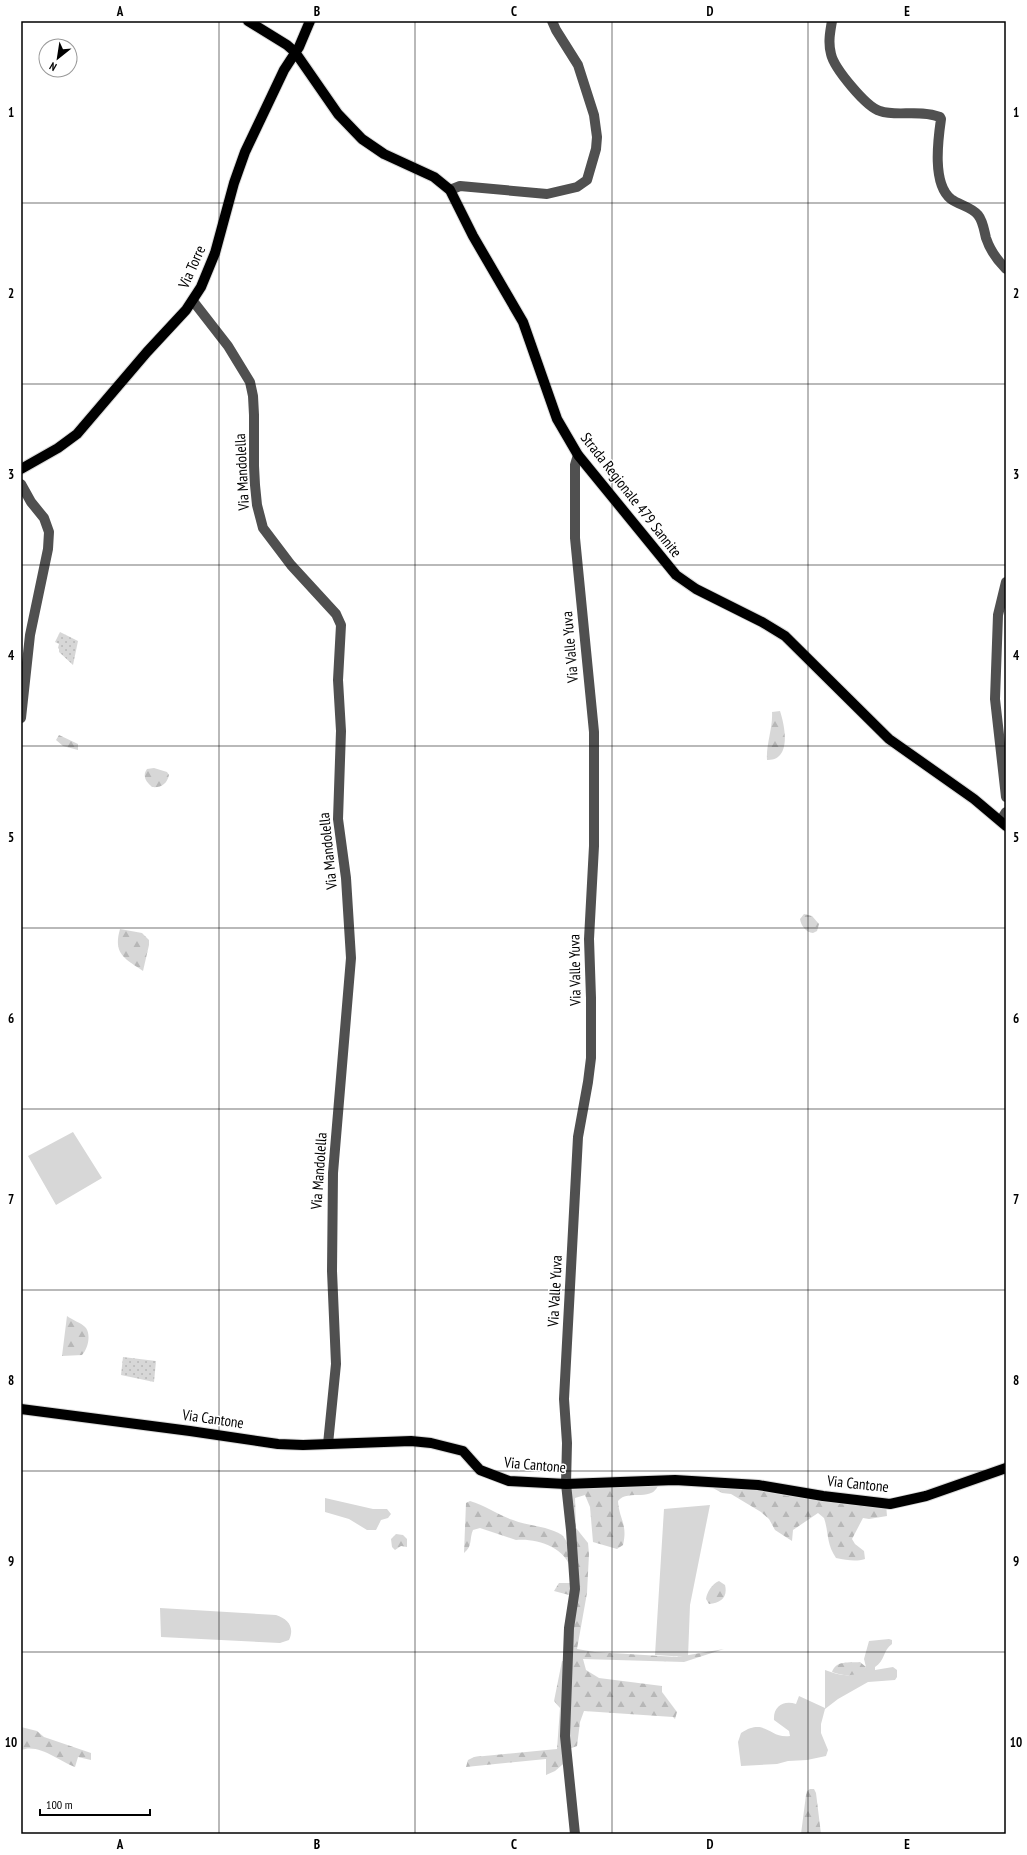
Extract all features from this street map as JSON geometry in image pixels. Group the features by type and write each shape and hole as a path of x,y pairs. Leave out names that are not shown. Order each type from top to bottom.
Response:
{"main road":[{"name":"Strada Regionale 479 Sannite","path":"248,21 287,44 295,52 338,114 362,139 384,154 434,177 450,190 472,236 523,322 557,419 578,455 676,575 696,589 762,622 785,636 889,739 1004,819"},
{"name":"Via Torre","path":"21,469 58,448 77,434 193,301 206,277 215,253 234,183 245,152 284,70 295,52 310,21"},
{"name":"Via Cantone","path":"21,1409 190,1430 278,1444 328,1444 411,1440 463,1451 480,1470 509,1481 566,1484 675,1480 758,1484 823,1496 890,1504 926,1496 1006,1468"}],"street":[{"path":"450,190 460,186 546,194 578,187 587,180 596,149 594,115 578,65 552,21"},
{"path":"832,21 829,44 833,61 864,101 881,112 927,113 940,117 937,162 947,195 952,200 977,213 987,240 997,260 1006,269"},
{"name":"Via Mandolella","path":"193,301 228,346 250,382 253,396 254,415 255,485 263,528 291,565 336,614 341,625 338,680 341,732 338,819 346,878 351,958 333,1173 332,1271 336,1364 328,1444"},
{"name":"Via Valle Yuva","path":"575,1834 565,1736 569,1628 575,1589 566,1484 567,1443 564,1399 578,1137 591,1058 589,939 594,846 594,732 576,538 575,465 578,455"},
{"path":"21,484 48,524 49,539 30,635 21,718"},
{"path":"1006,582 998,622 995,699 1006,797"}],"green space":[{"path":"60,632 78,641 73,665 59,652 59,644 55,642"},
{"path":"780,711 784,725 785,742 780,755 775,759 767,760 772,724 772,712"},
{"path":"59,735 78,744 78,750 63,746 56,740"},
{"path":"154,768 167,772 169,775 165,783 158,787 152,787 146,781 145,774 147,769"},
{"path":"804,914 812,916 819,924 817,931 813,933 806,930 800,919"},
{"path":"120,929 142,933 149,940 143,971 126,959 119,950 118,937"},
{"path":"73,1132 102,1178 56,1205 28,1156"},
{"path":"67,1316 82,1325 88,1331 88,1342 82,1355 62,1356"},
{"path":"123,1357 156,1361 154,1382 121,1375"},
{"path":"659,1482 656,1489 652,1492 622,1497 618,1501 624,1527 624,1538 623,1545 617,1549 593,1542 590,1507 585,1495 575,1498 576,1528 588,1543 589,1554 587,1593 577,1649 595,1652 677,1657 724,1649 684,1662 583,1659 586,1670 599,1678 662,1686 662,1692 677,1712 675,1719 673,1717 584,1711 580,1722 577,1746 569,1749 569,1759 555,1771 546,1775 546,1759 466,1767 468,1760 474,1757 557,1749 560,1708 554,1701 562,1661 571,1661 569,1595 554,1591 559,1583 571,1583 571,1570 563,1555 549,1546 532,1541 516,1540 480,1528 473,1530 469,1548 464,1553 466,1503 470,1501 513,1520 556,1532 562,1535 567,1543 569,1487"},
{"path":"709,1485 886,1504 887,1516 869,1519 863,1518 852,1539 855,1544 864,1551 865,1559 854,1561 836,1558 829,1543 824,1518 818,1513 793,1530 792,1541 775,1530 769,1519 761,1512 731,1494 722,1493"},
{"path":"325,1498 373,1509 387,1509 391,1514 388,1518 381,1520 376,1530 367,1530 349,1519 325,1512"},
{"path":"710,1505 690,1605 688,1657 655,1655 664,1509"},
{"path":"396,1534 403,1535 407,1539 407,1547 401,1546 395,1550 392,1547 391,1539"},
{"path":"719,1581 725,1585 726,1589 723,1599 709,1604 706,1599 707,1594 710,1588"},
{"path":"160,1608 276,1615 287,1621 291,1627 291,1635 289,1640 280,1643 161,1637"},
{"path":"892,1640 892,1644 887,1649 881,1662 875,1667 875,1670 893,1667 897,1670 897,1677 895,1680 868,1682 838,1699 825,1709 821,1724 821,1733 828,1750 826,1756 777,1764 741,1766 738,1742 741,1733 756,1727 762,1728 777,1735 790,1736 789,1731 774,1720 775,1711 780,1705 787,1703 796,1704 799,1696 825,1708 825,1670 841,1675 851,1675 861,1671 866,1667 864,1659 869,1641"},
{"path":"847,1662 860,1662 866,1667 859,1673 845,1675 832,1672 834,1668 840,1664"},
{"path":"21,1727 37,1731 44,1737 91,1753 91,1760 78,1757 75,1767 42,1751 28,1748 21,1750"},
{"path":"814,1789 816,1793 821,1834 801,1834 806,1795 807,1791"}]}
